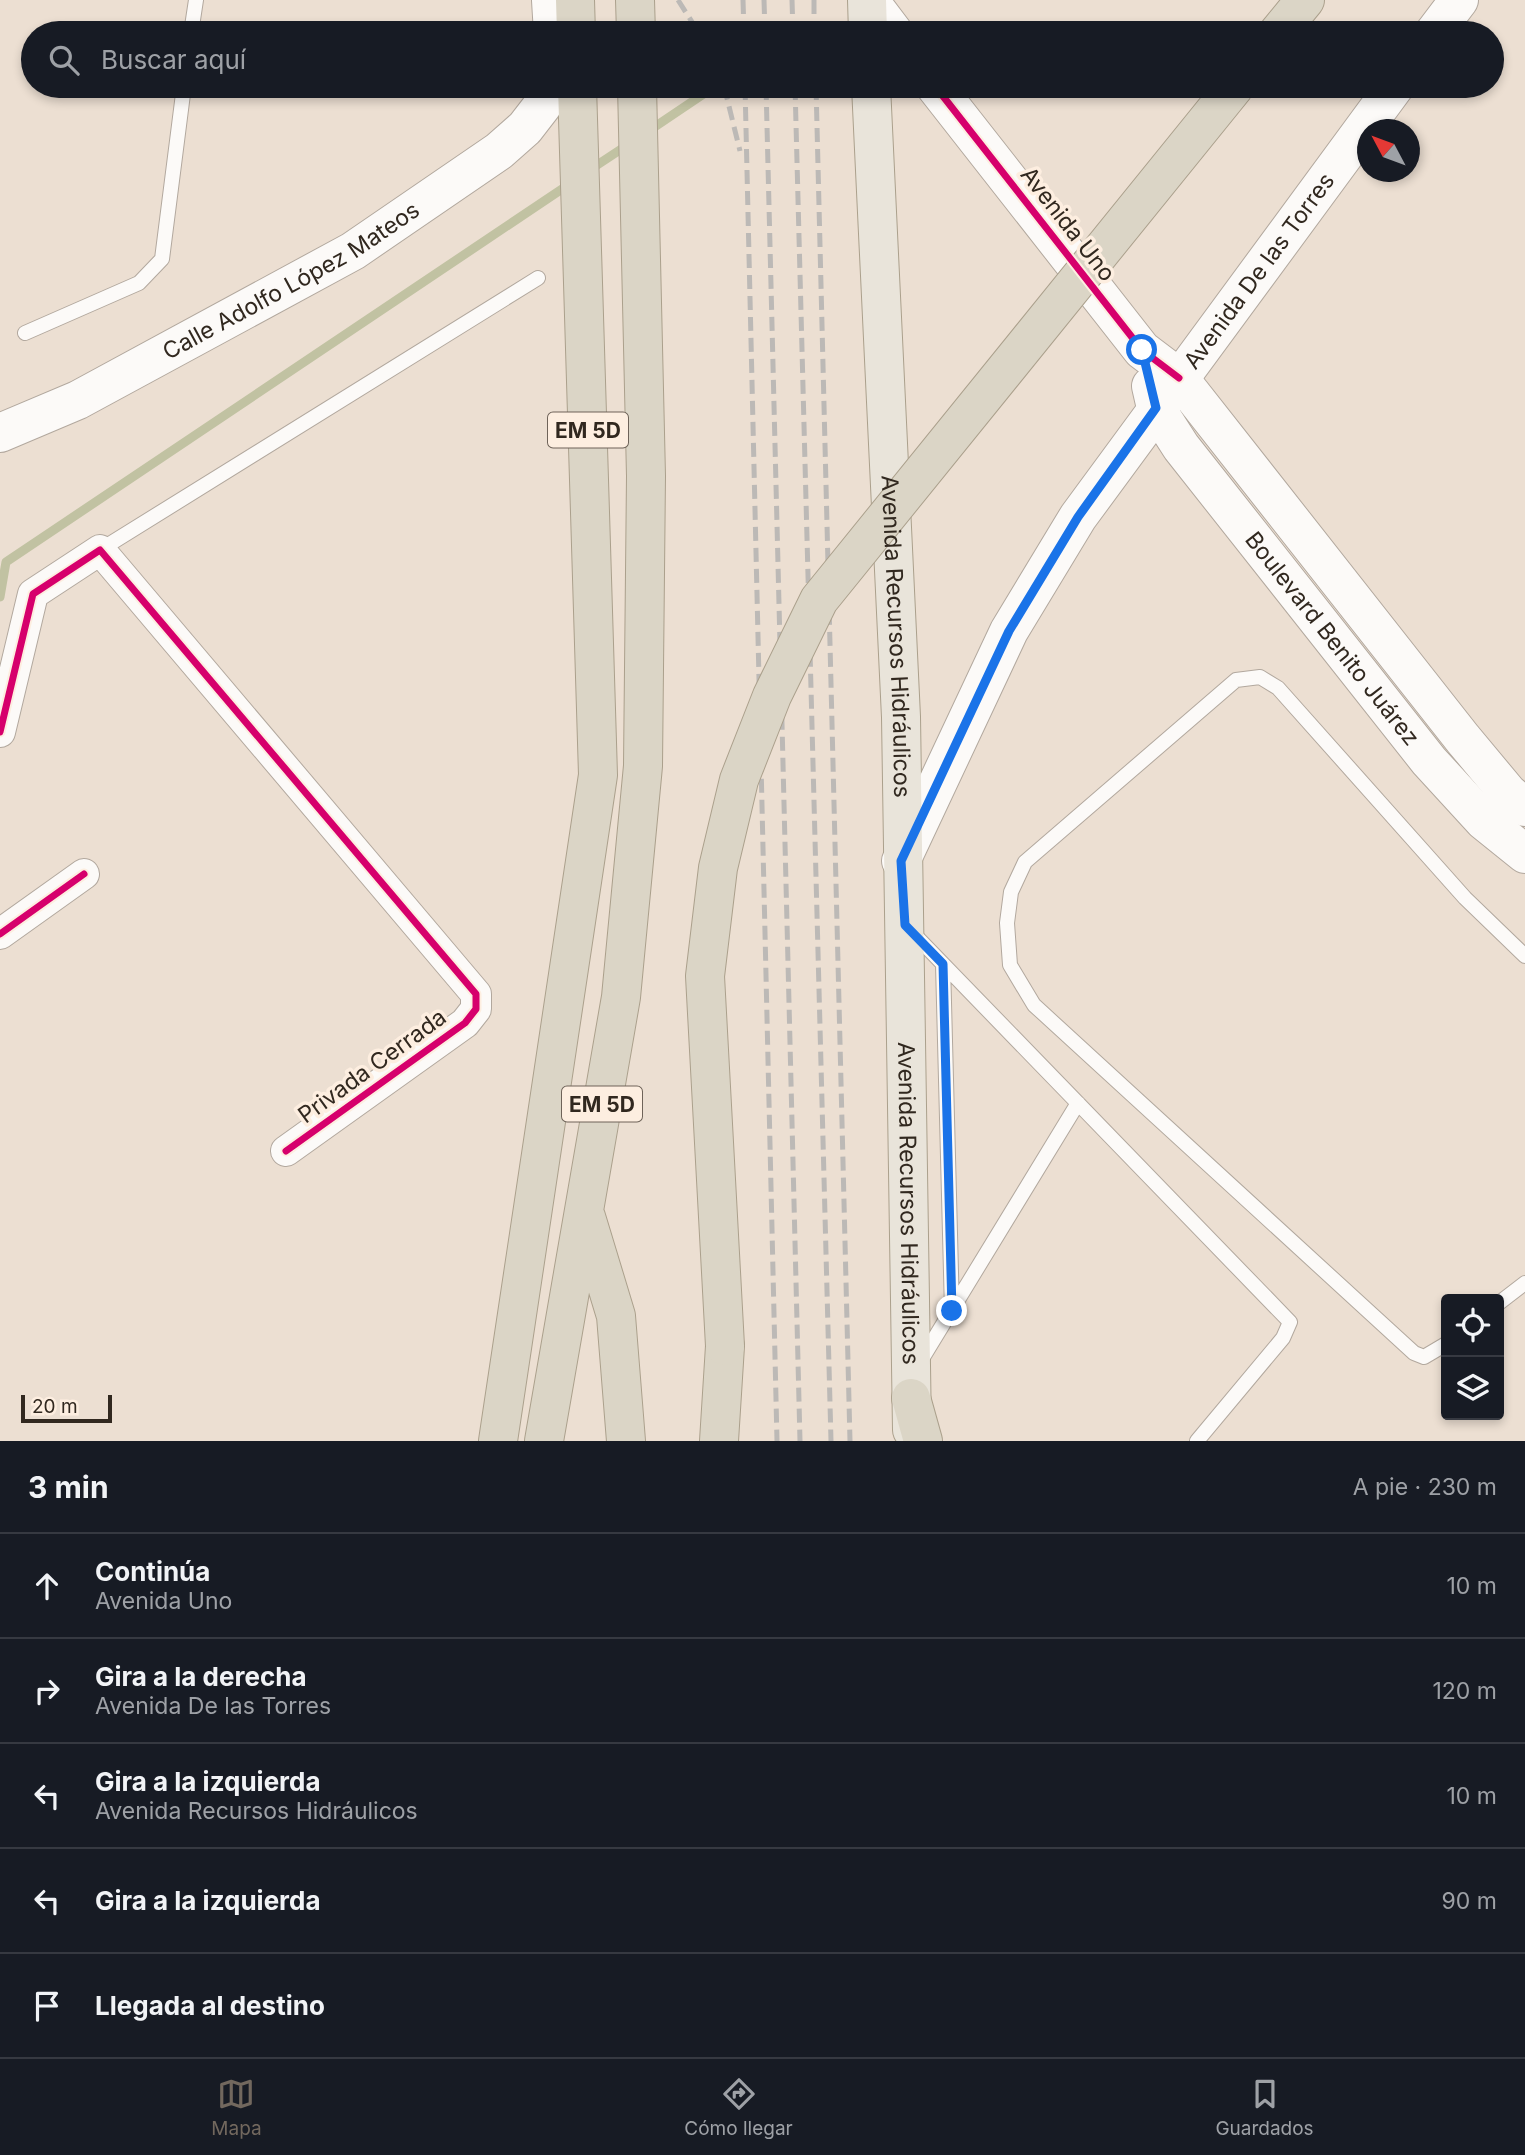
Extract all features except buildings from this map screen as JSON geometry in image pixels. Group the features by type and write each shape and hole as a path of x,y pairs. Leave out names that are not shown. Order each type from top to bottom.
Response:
{"highway":[{"path":"575,0 576,21"},
{"path":"635,0 636,21"},
{"path":"1288,21 1305,0"},
{"name":"EM 5D","path":"498,1441 598,775 578,98"},
{"name":"EM 5D","path":"544,1441 621,997 643,765 646,476 637,98"},
{"path":"730,1441 705,976 718,867 740,780 772,696 819,600 1225,98"},
{"path":"583,1209 616,1317 627,1423 626,1441"},
{"path":"719,1441 725,1346"},
{"path":"911,1387 923,1441"}],"main road":[{"path":"551,0 552,21"},
{"path":"868,0 869,21"},
{"path":"868,0 885,21"},
{"path":"1443,21 1459,0"},
{"name":"Calle Adolfo López Mateos","path":"0,433 78,400 353,251 499,151 531,121 544,98"},
{"name":"Avenida Recursos Hidráulicos","path":"872,98 901,717 901,861 905,925 912,1441"},
{"name":"Avenida Uno","path":"945,98 1142,350 1179,378"},
{"name":"Avenida De las Torres","path":"901,861 1009,631 1078,517 1386,98"},
{"name":"Avenida Uno","path":"1142,350 1156,408"},
{"name":"Boulevard Benito Juárez","path":"1179,378 1518,792"},
{"name":"Boulevard Benito Juárez","path":"1156,408 1181,447 1429,761 1484,821 1525,854"}],"street":[{"path":"0,732 33,594 100,550"},
{"name":"Privada Cerrada","path":"100,550 476,995 476,1009 465,1023 286,1151"},
{"path":"0,934 84,874"}],"lane":[{"path":"193,21 196,0"},
{"path":"25,333 139,283 162,259 182,98"},
{"path":"100,550 538,278"},
{"path":"1441,1347 1424,1357 1414,1353 1034,1005 1010,965 1007,923 1011,891 1025,862 1236,680 1260,677 1278,688 1465,898 1525,956"},
{"path":"905,925 1290,1322 1283,1338 1197,1441"},
{"path":"943,964 952,1311"},
{"path":"911,1387 952,1311 1078,1103"},
{"path":"1504,1299 1525,1283"}],"waterway":[{"path":"650,130 698,98"},
{"path":"591,169 629,144"},
{"path":"0,597 6,562 571,183"}],"railway":[{"path":"678,0 691,21"},
{"path":"743,0 744,21"},
{"path":"764,0 765,21"},
{"path":"792,0 793,21"},
{"path":"814,0 814,21"},
{"path":"727,98 740,151"},
{"path":"745,98 777,1441"},
{"path":"766,98 800,1441"},
{"path":"795,98 831,1441"},
{"path":"816,98 850,1441"}],"cycle path":[{"path":"944,98 1142,350 1179,378"},
{"path":"0,732 33,594 100,550 476,994 476,1009 465,1023 286,1151"},
{"path":"0,934 84,874"}],"route":[{"path":"952,1311 943,964 905,925 901,861 1009,631 1078,517 1156,408 1142,350"}]}
